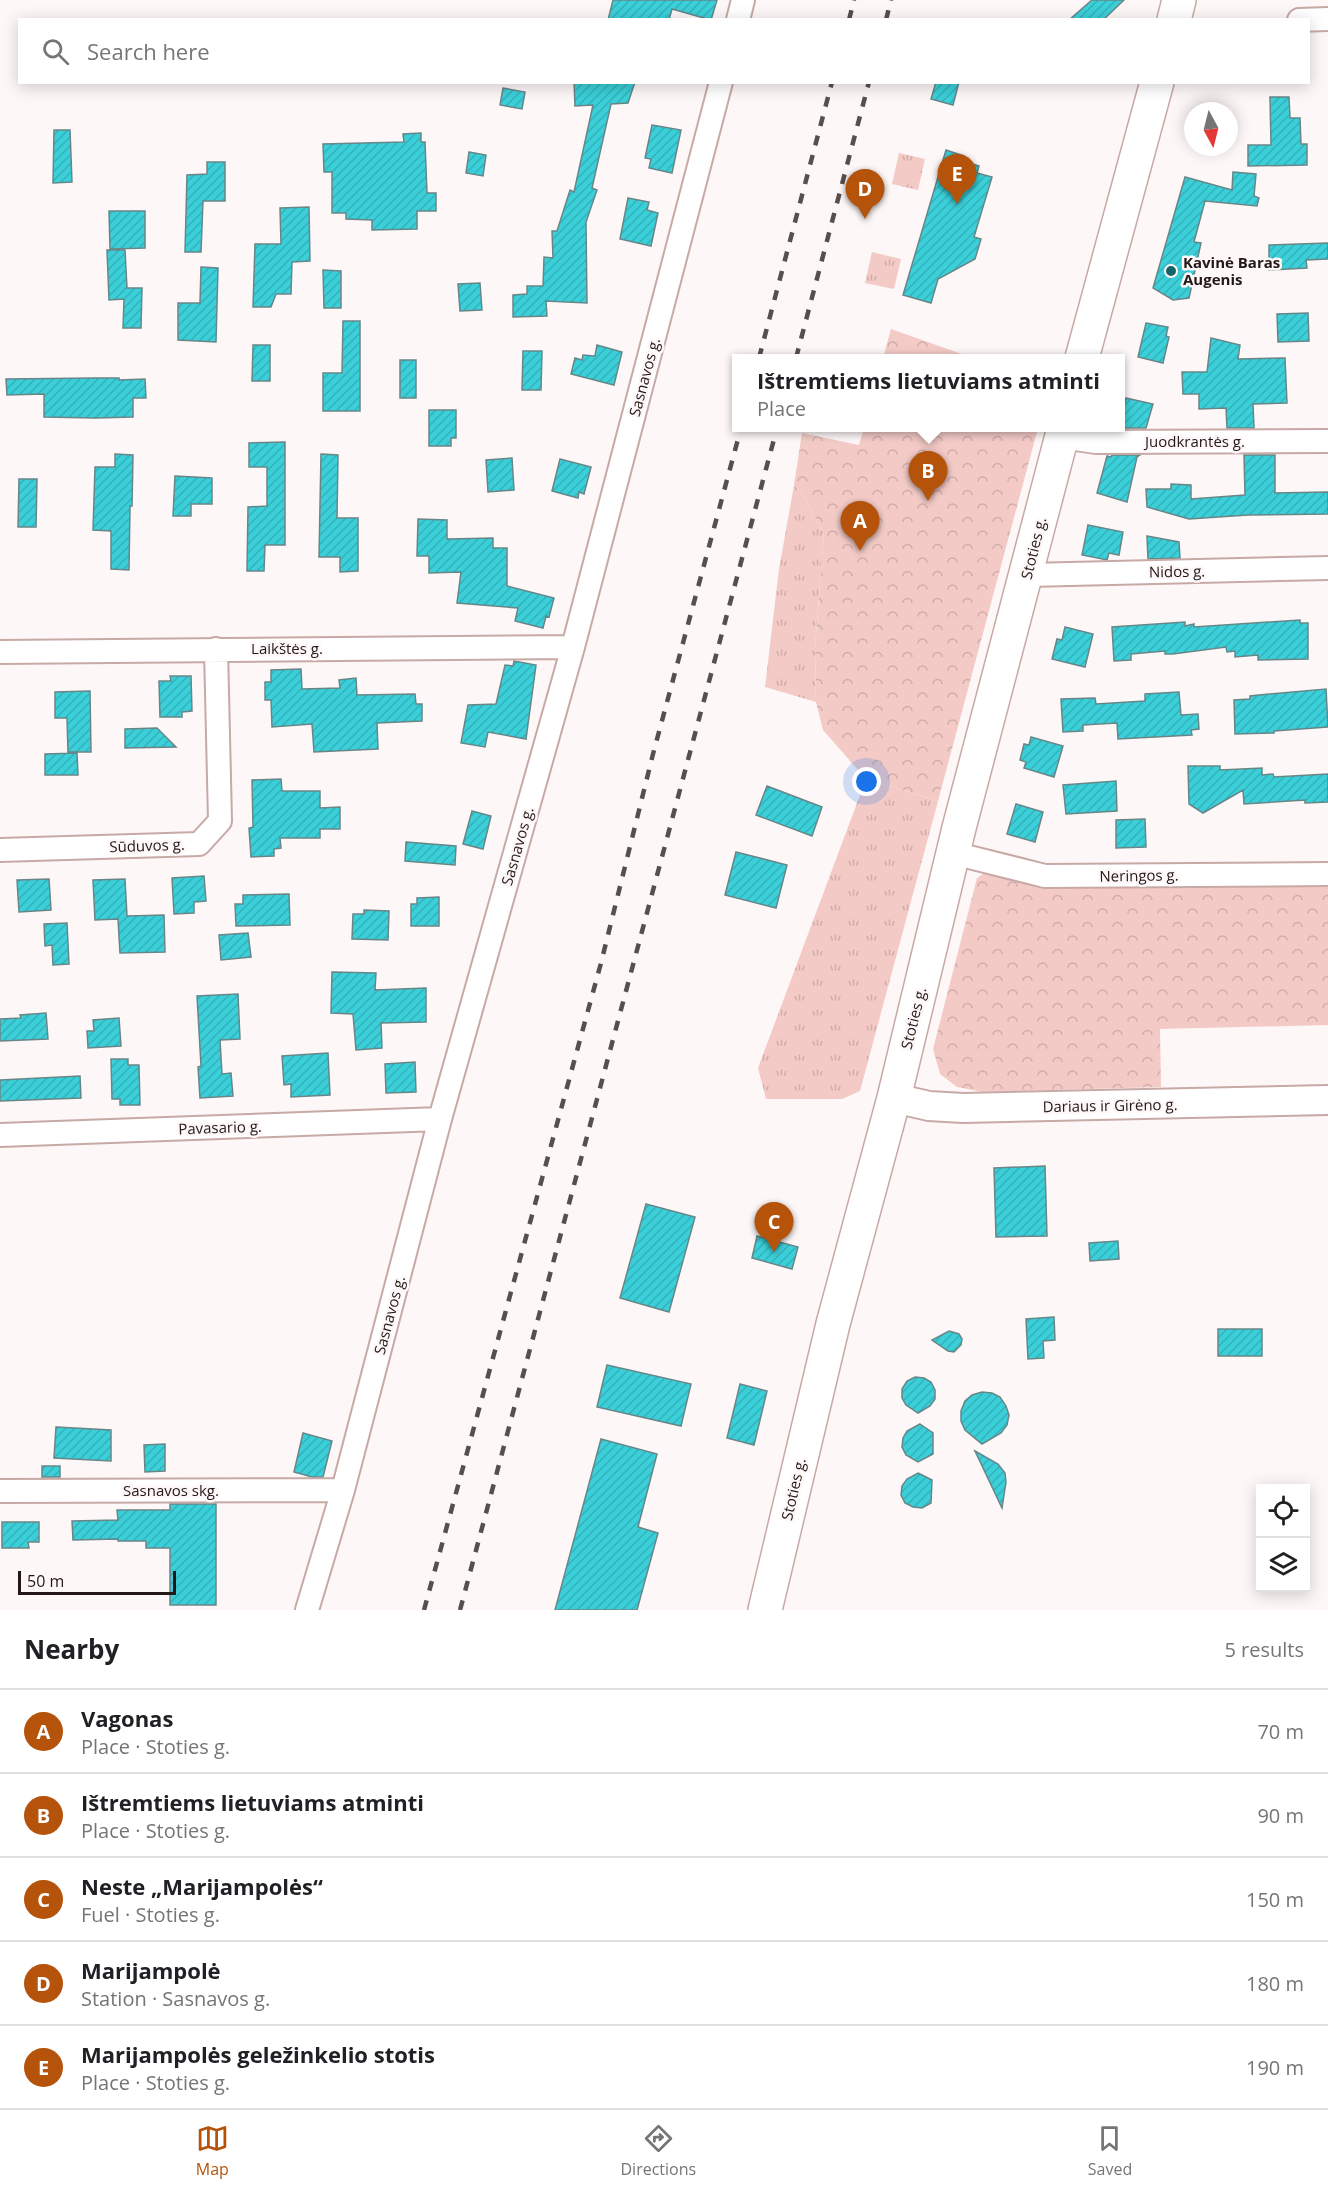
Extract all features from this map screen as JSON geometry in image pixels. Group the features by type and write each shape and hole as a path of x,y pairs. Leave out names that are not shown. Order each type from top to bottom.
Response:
{"main road":[{"path":"1083,354 1156,84"},
{"name":"Stoties g.","path":"765,1610 833,1324 894,1098 953,853 1063,432"}],"street":[{"path":"738,18 743,0"},
{"path":"1310,20 1328,19"},
{"name":"Sasnavos g.","path":"308,1609 343,1490 440,1119 573,647 720,84"},
{"name":"Juodkrantės g.","path":"1063,432 1096,442 1328,441"},
{"name":"Nidos g.","path":"1027,575 1328,568"},
{"name":"Laikštės g.","path":"0,652 573,647"},
{"name":"Sūduvos g.","path":"0,850 199,844 220,821 216,649"},
{"name":"Neringos g.","path":"953,853 1045,876 1328,874"},
{"name":"Dariaus ir Girėno g.","path":"894,1098 929,1106 963,1108 1328,1100"},
{"name":"Pavasario g.","path":"0,1135 440,1119"},
{"name":"Sasnavos skg.","path":"0,1491 343,1490"}],"green space":[{"path":"899,153 925,159 918,190 892,184"},
{"path":"872,252 901,259 894,289 865,283"},
{"path":"891,329 962,354 884,354"},
{"path":"863,432 1037,432 938,801 866,779 823,730 816,702 815,648 824,533 803,496 794,485 802,433 859,445"},
{"path":"794,485 803,496 824,533 815,648 816,702 765,687 779,569"},
{"path":"866,779 938,801 860,1091 842,1099 766,1099 758,1068"},
{"path":"986,872 1056,887 1328,884 1328,1025 1160,1029 1161,1087 983,1092 957,1087 940,1074 933,1049 977,878"}],"building":[{"path":"613,0 717,0 712,18 672,9 670,18 608,18"},
{"path":"1092,0 1124,0 1105,18 1071,18"},
{"path":"574,84 634,84 628,103 611,104 592,188 597,190 586,222 587,303 546,301 547,316 513,317 513,295 527,294 527,286 543,286 544,257 553,258 552,231 557,231 570,190 574,192 593,105 575,106"},
{"path":"935,84 958,84 953,105 931,99"},
{"path":"503,88 525,92 522,109 500,105"},
{"path":"1270,97 1289,97 1290,118 1300,118 1301,144 1307,144 1307,165 1248,166 1248,145 1271,145"},
{"path":"652,125 681,130 672,173 649,168 651,159 645,158"},
{"path":"54,130 70,130 72,182 53,183"},
{"path":"421,133 421,142 425,142 427,193 436,193 436,211 417,211 417,229 372,230 372,220 346,219 346,213 332,213 332,172 324,172 323,144 404,142 403,134"},
{"path":"946,150 964,156 963,161 979,166 977,173 992,177 974,237 981,239 975,259 938,279 931,303 903,295"},
{"path":"469,152 486,155 483,176 466,173"},
{"path":"207,162 225,162 225,201 203,201 201,252 185,252 187,175 207,174"},
{"path":"1233,172 1256,174 1254,196 1259,198 1257,206 1205,201 1194,242 1201,243 1189,298 1173,300 1153,288 1185,177 1232,190"},
{"path":"628,198 649,202 647,210 658,213 651,246 620,239"},
{"path":"309,207 310,261 292,262 291,294 276,294 271,307 253,307 255,244 281,244 280,208"},
{"path":"109,211 145,211 145,248 110,249"},
{"path":"1328,243 1328,259 1306,260 1307,268 1269,270 1269,245"},
{"path":"107,250 125,250 127,288 142,288 141,328 123,328 124,299 109,300"},
{"path":"201,267 218,268 216,342 178,340 178,303 200,303"},
{"path":"323,270 341,271 341,308 324,308"},
{"path":"480,283 482,310 460,311 458,284"},
{"path":"1308,313 1309,341 1278,342 1277,314"},
{"path":"343,321 360,321 360,411 323,411 323,373 342,373"},
{"path":"1146,323 1168,327 1166,336 1169,337 1163,363 1138,357"},
{"path":"1211,338 1240,345 1238,359 1285,358 1287,403 1253,404 1254,428 1227,428 1226,408 1199,409 1199,394 1183,394 1182,372 1207,372"},
{"path":"253,345 270,345 270,381 252,381"},
{"path":"597,345 622,352 614,385 571,374 575,358 582,360 583,355 595,356"},
{"path":"523,351 542,351 541,390 522,390"},
{"path":"400,360 416,360 416,398 400,398"},
{"path":"119,378 119,380 145,379 146,398 133,398 133,417 44,417 44,394 7,395 6,379"},
{"path":"1126,398 1153,404 1146,428 1125,428"},
{"path":"429,410 456,410 456,438 451,438 451,446 429,446"},
{"path":"285,442 285,545 265,545 264,571 247,571 248,507 267,506 267,467 249,467 249,443"},
{"path":"115,454 133,455 129,570 111,569 111,531 93,530 95,467 115,467"},
{"path":"321,454 338,455 337,518 358,518 358,571 340,572 340,557 319,557"},
{"path":"1140,455 1137,457 1127,502 1097,493 1107,456"},
{"path":"1244,455 1275,455 1275,493 1328,492 1328,514 1248,515 1189,519 1147,507 1146,489 1171,489 1171,484 1191,485 1191,499 1245,495"},
{"path":"512,458 514,490 488,492 486,460"},
{"path":"560,459 591,467 584,494 579,492 578,498 552,491"},
{"path":"175,476 212,478 212,504 191,504 191,516 173,516"},
{"path":"19,479 37,479 36,527 18,527"},
{"path":"418,519 447,520 447,539 493,538 493,548 507,548 507,586 554,598 549,617 546,616 543,628 515,621 518,608 457,603 461,572 429,573 429,556 417,556"},
{"path":"1088,525 1123,532 1119,555 1109,553 1107,560 1082,555"},
{"path":"1147,536 1179,542 1180,558 1148,559"},
{"path":"1300,620 1300,623 1308,623 1308,659 1258,660 1258,655 1235,657 1235,651 1227,652 1226,647 1173,654 1165,654 1165,651 1131,654 1131,660 1114,661 1112,627 1185,622 1185,626 1194,624 1194,627"},
{"path":"1065,627 1093,634 1085,667 1052,659 1057,639 1062,640"},
{"path":"514,661 536,665 526,739 488,732 485,747 461,743 468,705 496,704 505,665 513,666"},
{"path":"301,669 302,689 340,688 339,680 356,678 357,695 415,694 416,704 422,704 422,721 377,723 378,749 314,752 312,724 272,727 271,700 265,700 265,682 271,682 271,670"},
{"path":"170,676 191,676 192,711 182,712 182,717 160,717 159,681 171,681"},
{"path":"1326,689 1328,727 1274,731 1274,733 1235,734 1234,700 1250,699 1250,696"},
{"path":"90,691 91,752 68,752 67,718 55,718 55,692"},
{"path":"1179,692 1181,715 1198,714 1199,729 1191,730 1192,735 1118,739 1117,723 1083,725 1083,731 1063,732 1061,699 1095,698 1096,704 1145,701 1145,694"},
{"path":"157,728 176,747 125,748 125,729"},
{"path":"1031,737 1063,746 1054,777 1024,768 1026,762 1020,760 1024,744 1029,745"},
{"path":"77,753 78,775 45,775 45,754"},
{"path":"1188,766 1220,766 1220,770 1262,768 1262,775 1273,774 1274,777 1328,774 1328,802 1305,803 1305,800 1244,804 1243,790 1203,813 1189,804"},
{"path":"281,779 282,791 320,791 320,808 340,807 340,829 320,829 320,838 280,838 281,848 274,849 274,856 251,857 249,828 253,827 252,780"},
{"path":"1116,781 1117,811 1066,814 1063,785"},
{"path":"767,786 822,807 812,836 756,815"},
{"path":"1016,804 1043,812 1035,842 1007,834"},
{"path":"472,811 491,816 483,849 463,844"},
{"path":"1145,819 1146,847 1116,848 1116,820"},
{"path":"406,842 456,846 455,865 405,861"},
{"path":"736,852 787,865 776,908 725,895"},
{"path":"204,876 206,901 194,902 194,913 174,914 172,878"},
{"path":"49,879 51,910 19,912 17,880"},
{"path":"125,879 127,916 164,915 165,952 120,953 118,919 95,920 93,880"},
{"path":"289,894 290,925 236,926 235,904 243,904 243,895"},
{"path":"439,897 439,926 411,926 411,904 417,904 417,898"},
{"path":"364,910 389,911 388,940 352,939 353,914 364,914"},
{"path":"67,923 69,964 53,965 52,945 45,946 44,924"},
{"path":"248,933 251,957 221,960 219,935"},
{"path":"332,972 376,973 375,990 426,988 426,1022 381,1023 382,1048 356,1050 353,1014 331,1013"},
{"path":"238,994 240,1039 220,1040 222,1074 231,1073 233,1096 200,1098 198,1067 201,1066 197,996"},
{"path":"46,1013 48,1039 0,1041 0,1019"},
{"path":"119,1018 121,1046 88,1048 87,1031 94,1031 93,1020"},
{"path":"328,1053 330,1095 291,1097 291,1084 284,1085 282,1056"},
{"path":"111,1059 128,1059 128,1065 139,1065 140,1105 120,1105 120,1099 112,1099"},
{"path":"415,1062 416,1092 386,1093 385,1064"},
{"path":"80,1076 81,1098 0,1101 0,1080"},
{"path":"1045,1166 1047,1236 996,1237 994,1168"},
{"path":"646,1204 695,1217 669,1312 620,1298"},
{"path":"757,1236 798,1247 792,1269 752,1258"},
{"path":"1118,1241 1119,1259 1090,1261 1089,1243"},
{"path":"1054,1317 1055,1340 1043,1341 1044,1358 1028,1359 1026,1319"},
{"path":"1218,1329 1262,1329 1262,1356 1218,1356"},
{"path":"949,1331 959,1334 962,1339 961,1345 954,1352 948,1351 932,1340"},
{"path":"607,1365 691,1384 681,1426 597,1407"},
{"path":"915,1377 931,1382 935,1390 935,1399 930,1406 918,1413 906,1405 902,1398 902,1389 907,1381"},
{"path":"740,1384 767,1391 754,1445 727,1438"},
{"path":"982,1392 1000,1397 1009,1415 1007,1425 1001,1433 982,1444 965,1430 961,1421 961,1411 965,1401 972,1395"},
{"path":"920,1424 933,1433 933,1454 918,1462 906,1455 902,1447 907,1431"},
{"path":"56,1427 111,1430 111,1461 54,1458"},
{"path":"303,1433 332,1441 323,1477 312,1477 294,1472"},
{"path":"601,1439 657,1454 638,1527 658,1533 637,1610 555,1610"},
{"path":"165,1444 165,1471 145,1472 144,1445"},
{"path":"975,1451 998,1464 1005,1473 1002,1508"},
{"path":"42,1466 60,1466 60,1477 42,1477"},
{"path":"918,1473 932,1480 931,1503 922,1508 905,1503 901,1495 902,1486 907,1479"},
{"path":"170,1504 216,1504 216,1605 170,1605 170,1548 146,1548 146,1541 73,1540 72,1521 118,1520 117,1510 170,1510"},
{"path":"2,1522 39,1522 39,1542 28,1542 29,1548 2,1548"}],"railway":[{"path":"850,18 854,0"},
{"path":"886,18 891,0"},
{"path":"760,354 831,84"},
{"path":"797,354 868,84"},
{"path":"424,1610 601,963 653,754 740,432"},
{"path":"460,1610 776,432"}],"place":[{"name":"Marijampolės geležinkelio stotis","path":"957,204"},
{"name":"Marijampolė","path":"865,219"},
{"name":"Kavinė Baras Augenis","path":"1171,271"},
{"name":"Ištremtiems lietuviams atminti","path":"928,501"},
{"name":"Vagonas","path":"860,551"},
{"name":"Neste „Marijampolės“","path":"774,1252"}]}
